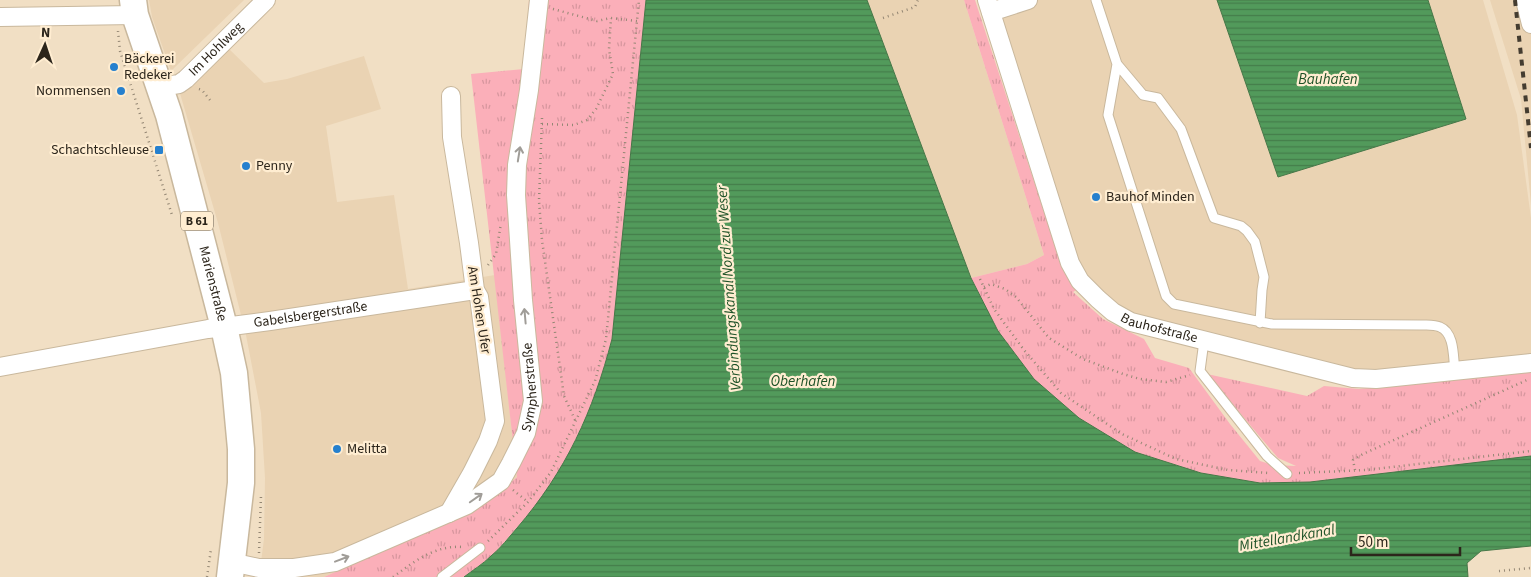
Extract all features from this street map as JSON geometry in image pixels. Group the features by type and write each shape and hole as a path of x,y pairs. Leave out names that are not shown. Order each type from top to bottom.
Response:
{"main road":[{"name":"Marienstraße","path":"128,11 160,87 169,116 224,326 234,373 241,449 241,483 226,573"}],"street":[{"name":"Im Hohlweg","path":"160,87 179,84 186,79 266,0"},
{"name":"Bauhofstraße","path":"1028,0 989,6 1070,263 1080,281 1113,312 1131,322 1352,378 1370,379 1531,363"},
{"path":"1525,0 1531,24"},
{"name":"Sympherstraße","path":"226,573 259,568 294,568 335,562 467,505 501,481 526,433 533,401 523,300 516,195 518,165 529,90 544,5"},
{"path":"0,17 128,11"},
{"name":"Am Hohen Ufer","path":"449,513 472,473 488,441 495,421 479,297 475,290 452,137 451,96"},
{"name":"Gabelsbergerstraße","path":"0,367 224,326 270,321 475,290"}],"lane":[{"path":"1096,0 1117,64 1143,95 1158,98 1181,129 1214,218 1241,226 1255,242 1264,277 1260,323"},
{"path":"1117,64 1108,115 1166,296 1174,304 1260,323 1420,325 1440,327 1446,331 1451,340 1455,371"},
{"path":"1204,341 1200,371 1267,456 1287,474"},
{"path":"442,577 480,548"}],"path":[{"path":"393,577 434,550 454,546 480,548 528,502 551,472 595,381 606,339 639,0"},
{"path":"883,18 915,7 918,0"},
{"path":"544,5 596,21 611,18 637,21"},
{"path":"544,5 552,18"},
{"path":"128,11 120,51 173,218"},
{"path":"542,124 574,124 587,120 596,109 613,74 609,49 611,18"},
{"path":"542,116 539,201 542,240 564,396 576,422"},
{"path":"475,290 481,275 496,254 502,217"},
{"path":"980,279 994,309 1024,350 1060,393 1122,434 1176,458 1228,470 1287,474 1355,471 1531,452"},
{"path":"984,287 991,284 1005,288 1016,297 1049,338 1083,359 1140,379 1166,382 1200,371"},
{"path":"1355,471 1354,460 1364,454 1531,378"},
{"path":"212,546 226,573"},
{"path":"1499,571 1531,568"}],"shaded area":[{"path":"149,0 244,0 171,71 152,17"},
{"path":"867,0 964,0 1044,255 1027,264 971,278"},
{"path":"992,0 1217,0 1278,177 1466,119 1428,0 1483,0 1517,115 1531,218 1531,354 1365,371 1170,327 1116,308 1086,276 1077,257"},
{"path":"1490,0 1531,0 1531,205 1521,99"},
{"path":"227,47 264,83 287,79 364,56 381,109 326,126 337,202 394,195 408,289 495,275 517,477 481,506 324,577 259,577 264,539 265,478 261,413 246,335 218,223 179,90"}],"green space":[{"path":"529,0 646,0 612,339 597,392 559,472 540,501 493,555 464,577 324,577 481,506 517,477 471,74 524,69"},
{"path":"964,0 975,0 1046,218 1064,267 1078,289 1073,292 1103,319 1144,339 1155,358 1189,368 1260,461 1273,465 1296,466 1278,458 1207,374 1307,396 1324,386 1359,389 1531,371 1531,456 1310,482 1260,483 1201,473 1135,452 1079,418 1034,379 998,331 971,278 1027,264 1044,255"}],"water":[{"name":"Oberhafen","path":"646,0 867,0 971,278 998,331 1034,379 1079,418 1135,452 1201,473 1260,483 1310,482 1531,456 1531,546 1481,551 1467,563 1468,577 464,577 485,562 502,546 550,485 576,440 587,416 604,366 612,339"},
{"name":"Bauhafen","path":"1217,0 1428,0 1466,119 1278,177"}],"railway":[{"path":"1515,0 1531,148"}],"place":[{"name":"Bäckerei Redeker","path":"114,67"},
{"name":"Nommensen","path":"121,91"},
{"name":"Schachtschleuse","path":"159,150"},
{"name":"Penny","path":"246,166"},
{"name":"Bauhof Minden","path":"1096,197"},
{"name":"Melitta","path":"337,449"}],"water label":[{"name":"Verbindungskanal Nord zur Weser","path":"729,288"},
{"name":"Mittellandkanal","path":"1287,538"}]}
